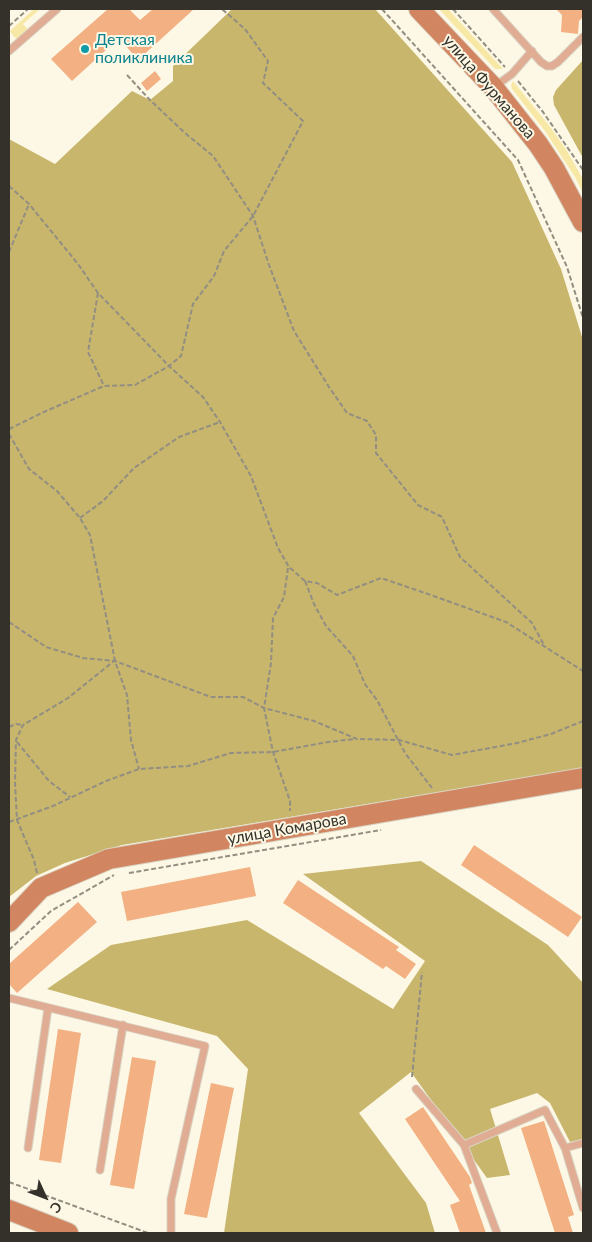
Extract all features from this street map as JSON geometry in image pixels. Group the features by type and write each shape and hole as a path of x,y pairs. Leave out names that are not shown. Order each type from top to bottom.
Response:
{"street":[{"name":"улица Фурманова","path":"419,9 493,87 538,144 554,168 583,222"},
{"name":"улица Комарова","path":"9,922 40,888 109,859 583,778"},
{"path":"9,1210 68,1233"}],"lane":[{"path":"9,51 57,9"},
{"path":"493,9 541,62 547,66 552,66 558,62 583,37"},
{"path":"493,87 512,74 532,51"},
{"path":"9,998 205,1046 171,1199 171,1233"},
{"path":"28,1148 48,1008"},
{"path":"100,1170 123,1025"},
{"path":"416,1089 464,1145 497,1233"},
{"path":"464,1145 545,1110 565,1148 583,1208"},
{"path":"565,1148 583,1144"}],"path":[{"path":"9,26 28,9"},
{"path":"9,429 104,386 135,385 169,366 181,356 193,304 214,276 224,251 253,216 303,121 263,83 268,61 246,29 222,9"},
{"path":"382,9 518,160 567,267 583,318"},
{"path":"452,9 512,74 543,112 583,170"},
{"path":"127,75 185,133 213,156 253,216 294,331 329,388 347,413 367,422 376,435 376,453 418,504 442,517 460,556 532,623 545,646"},
{"path":"9,186 29,204 78,264 98,293 169,366 203,397 220,422 251,476 278,548 289,567 305,581 314,604 326,626 353,656 365,684 377,700 405,753 443,802"},
{"path":"9,252 29,204"},
{"path":"98,293 88,352 104,386"},
{"path":"80,518 103,501 134,468 171,442 179,437 220,422"},
{"path":"9,434 29,469 57,491 80,518 90,535 115,661 127,695 132,740 139,769"},
{"path":"289,567 284,597 273,618 271,663 264,708 273,752 290,801 291,828"},
{"path":"305,581 317,583 337,595 381,578 506,622 583,671"},
{"path":"9,622 46,647 83,658 115,661 211,697 243,697 264,708 314,721 358,739"},
{"path":"40,888 34,860 17,820 15,783 16,740 23,725 68,698 115,661"},
{"path":"9,822 53,806 70,797 139,769 188,766 231,753 273,752 328,742 358,739 399,740 452,755 517,743 551,734 583,721"},
{"path":"9,727 16,724 23,725"},
{"path":"16,740 49,781 70,797"},
{"path":"123,874 389,828"},
{"path":"9,950 50,911 114,876"},
{"path":"412,1077 422,972"},
{"path":"9,1182 148,1233"}],"shaded area":[{"path":"34,9 40,9 23,24 32,34 18,39 14,37 10,31"},
{"path":"232,9 375,9 512,162 561,269 583,340 583,768 122,845 65,863 36,876 9,897 9,139 55,164 132,91 150,100 173,81 173,66"},
{"path":"439,9 448,9 503,69 495,69"},
{"path":"583,60 583,158 554,105 553,97 556,90"},
{"path":"513,81 567,151 583,179 583,193 575,177 545,131 512,89"},
{"path":"421,861 548,945 583,983 583,1139 570,1142 550,1103 537,1093 490,1109 510,1175 487,1178 411,1072 359,1113 426,1203 435,1233 224,1233 248,1069 217,1036 47,989 111,945 247,920 393,1009 425,961 303,874"}],"building":[{"name":"Детская поликлиника","path":"108,9 129,9 140,20 153,9 194,9 138,60 119,38 72,81 51,59"},
{"path":"556,9 583,9 583,17 579,21 578,34 561,32 562,15"},
{"path":"155,71 161,79 147,91 141,83"},
{"path":"474,845 582,917 568,937 461,865"},
{"path":"250,867 256,896 127,921 121,892"},
{"path":"298,880 399,947 396,950 416,964 405,979 386,966 383,969 283,903"},
{"path":"78,902 97,922 17,993 9,984 9,964"},
{"path":"58,1029 81,1033 61,1163 39,1160"},
{"path":"132,1057 156,1061 134,1189 110,1185"},
{"path":"211,1083 234,1088 207,1218 184,1214"},
{"path":"423,1107 470,1177 472,1183 469,1185 486,1233 460,1233 450,1205 460,1201 405,1119"},
{"path":"544,1121 574,1215 568,1217 573,1233 555,1233 521,1128"}],"place":[{"name":"Детская поликлиника","path":"85,49"}]}
